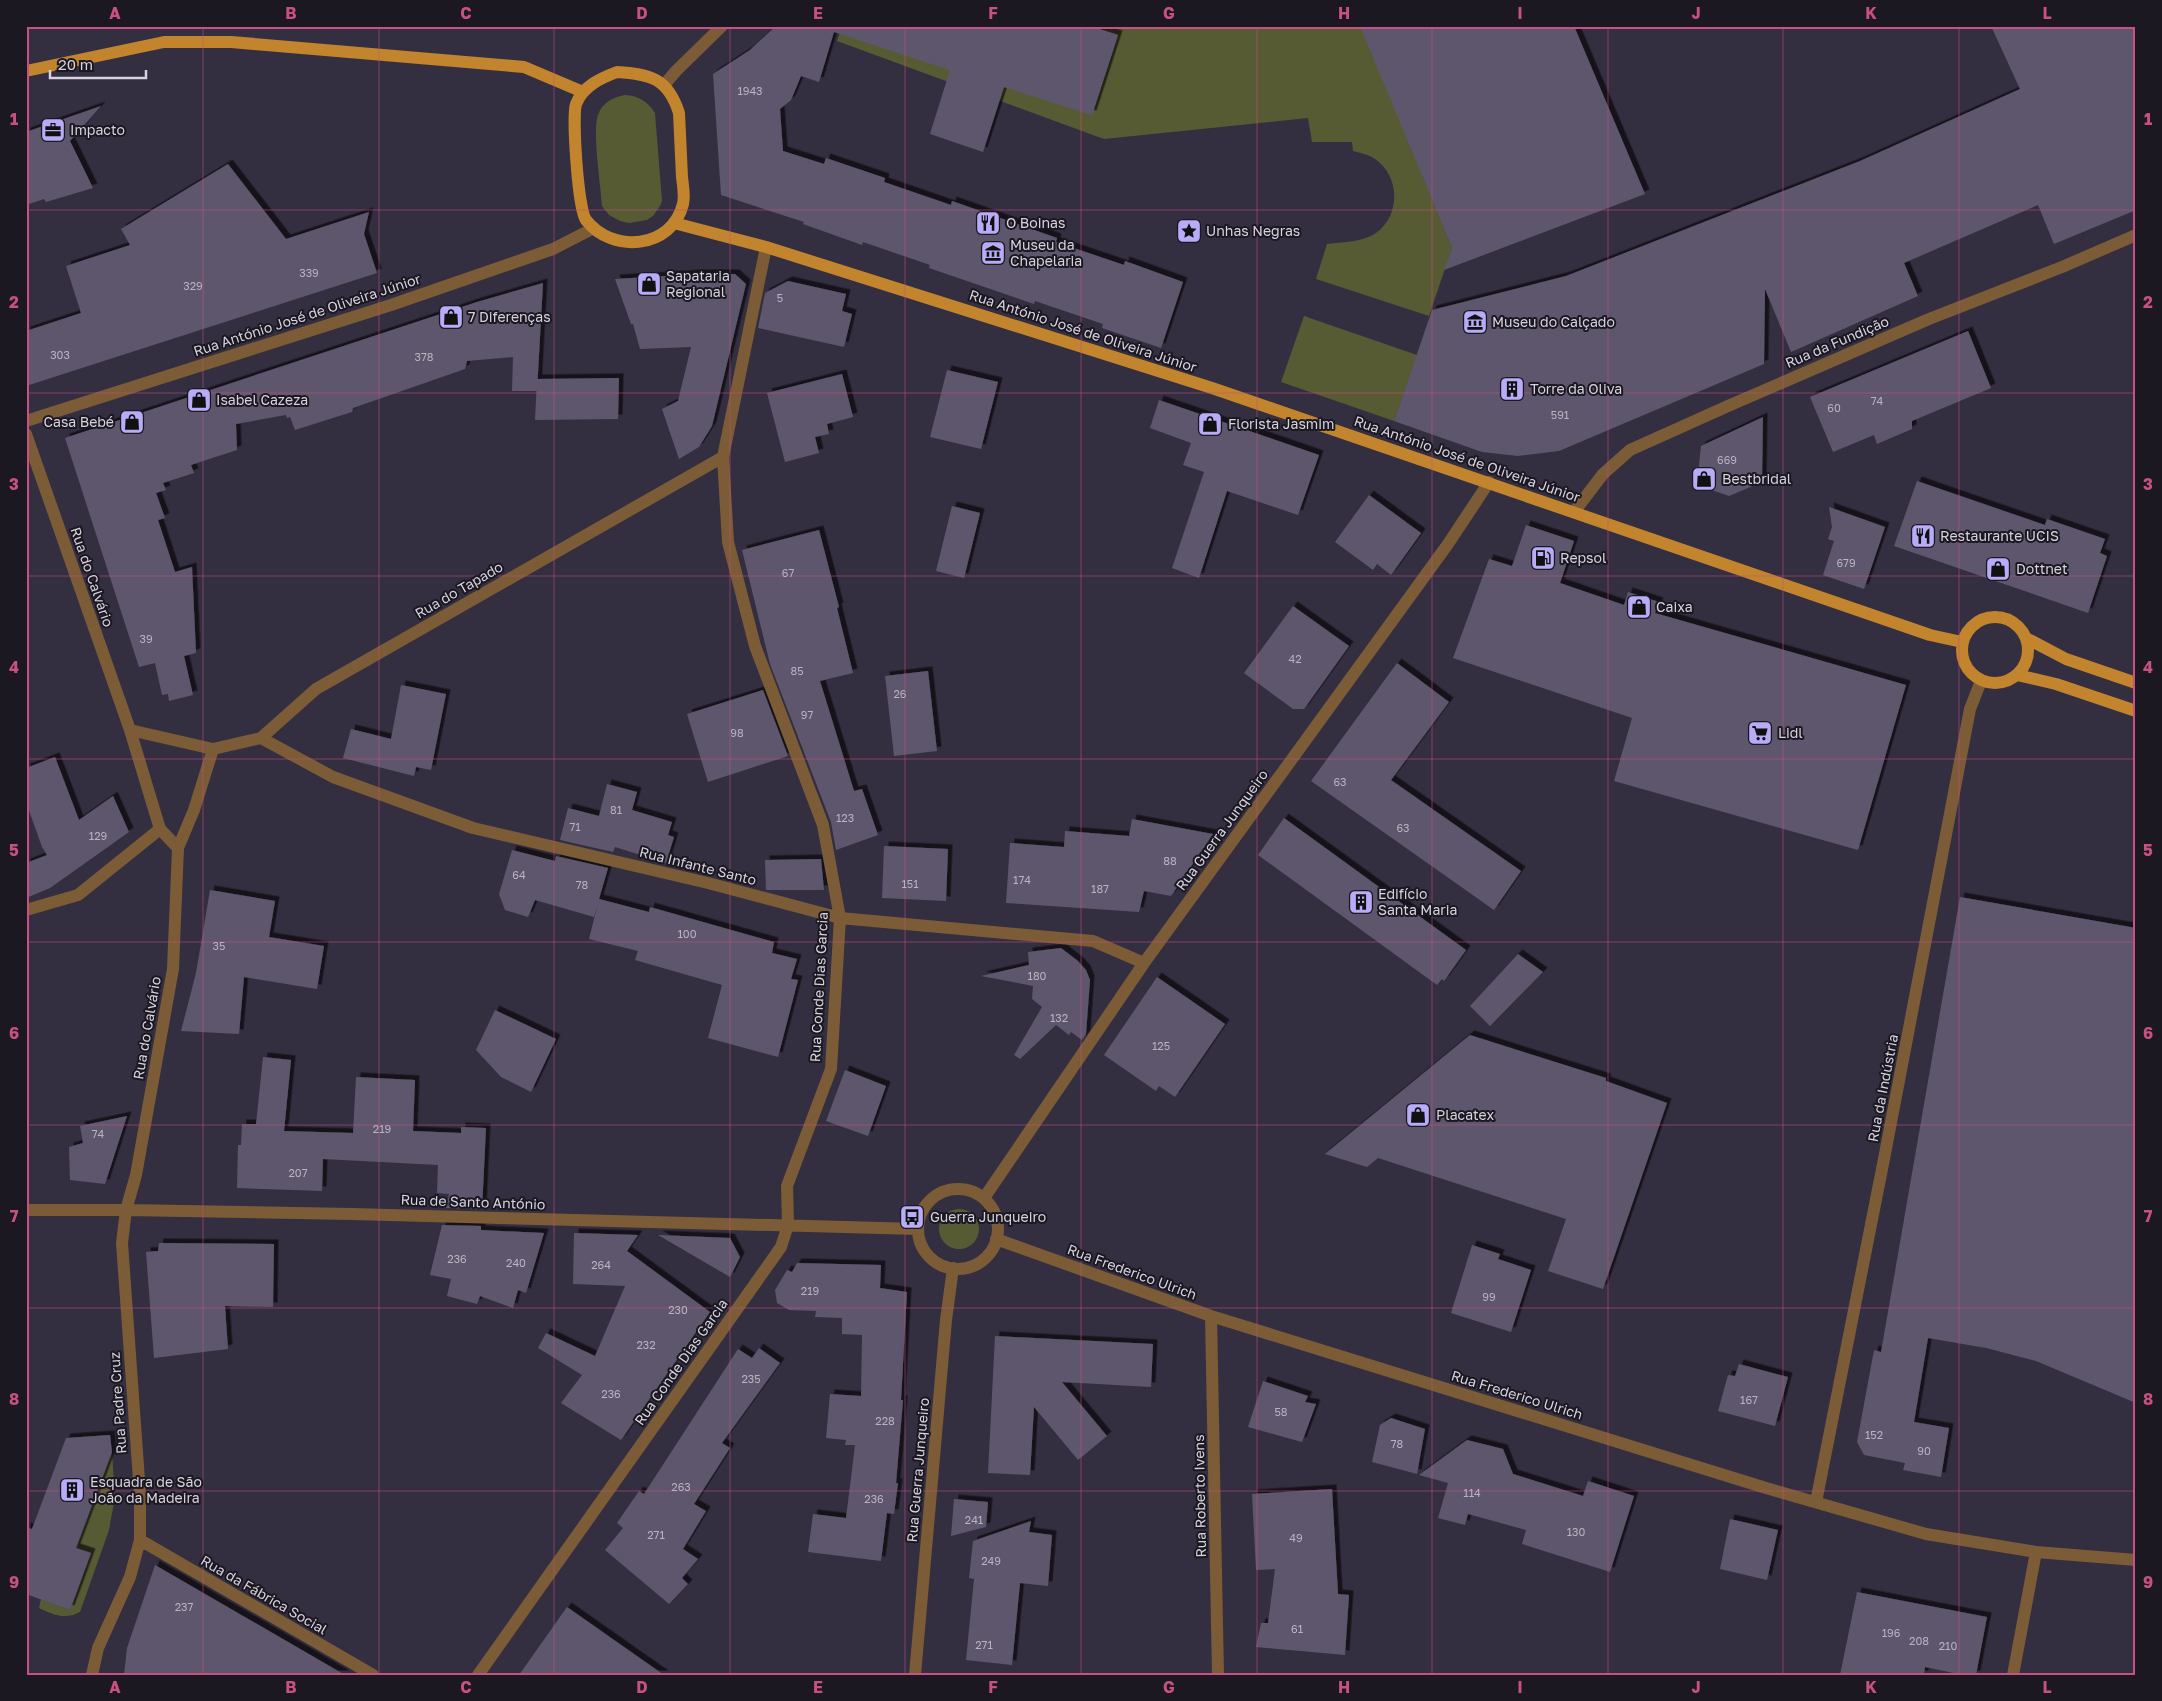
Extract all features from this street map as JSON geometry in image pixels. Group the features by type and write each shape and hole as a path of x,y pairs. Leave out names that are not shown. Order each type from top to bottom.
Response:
{"main road":[{"path":"26,71 164,42 231,42 524,67 584,92"},
{"path":"617,72 644,74 664,85 674,98 679,113 684,202 679,216 674,223 657,237 640,242 624,243 594,228 582,214 573,120 577,103 584,92 598,80 617,72"},
{"name":"Rua António José de Oliveira Júnior","path":"674,223 766,247 1212,388 1930,635 1962,642"},
{"path":"1992,616 2003,617 2012,621 2020,628 2026,638 2027,658 2023,668 2009,680 2000,683 1981,680 1971,674 1965,665 1962,654 1962,642 1966,632 1973,624 1982,619 1992,616"},
{"path":"2026,638 2066,659 2136,683"},
{"path":"2017,675 2056,684 2136,711"}],"street":[{"path":"664,85 722,26"},
{"name":"Rua António José de Oliveira Júnior","path":"26,421 391,305 553,249 594,228"},
{"name":"Rua da Fundição","path":"1574,512 1603,474 1630,450 1929,319 2062,267 2136,235"},
{"name":"Rua Conde Dias Garcia","path":"478,1675 780,1247 788,1225 787,1186 831,1069 840,918 823,825 771,693 755,646 728,542 723,457 766,247"},
{"name":"Rua do Calvário","path":"26,434 130,730 160,829 178,848"},
{"name":"Rua do Tapado","path":"213,749 261,738 316,689 723,457"},
{"name":"Rua Guerra Junqueiro","path":"984,1198 1144,963 1448,544 1489,482"},
{"name":"Rua da Indústria","path":"1816,1502 1970,708 1981,680"},
{"path":"130,730 213,749"},
{"name":"Rua Infante Santo","path":"261,738 333,777 473,828 708,883 840,918 1093,941 1144,963"},
{"name":"Rua do Calvário","path":"126,1210 136,1175 173,969 178,848 194,810 213,749"},
{"path":"26,910 78,895 160,829"},
{"path":"963,1189 974,1192 984,1198 996,1217 998,1228 992,1250 984,1258 975,1265 953,1268 942,1265 925,1251 918,1229 924,1208 932,1199 941,1192 963,1189"},
{"name":"Rua de Santo António","path":"26,1210 126,1210 918,1229"},
{"name":"Rua Padre Cruz","path":"92,1675 98,1648 130,1577 140,1540 140,1494 122,1243 126,1210"},
{"name":"Rua Frederico Ulrich","path":"996,1239 1211,1316 1926,1534 2036,1552 2136,1560"},
{"name":"Rua Guerra Junqueiro","path":"915,1675 946,1320 953,1268"},
{"name":"Rua Roberto Ivens","path":"1211,1316 1218,1675"},
{"name":"Rua da Fábrica Social","path":"140,1540 373,1675"},
{"path":"2013,1675 2036,1552"}],"green space":[{"path":"842,26 1361,26 1452,248 1429,316 1316,279 1327,244 1359,240 1376,233 1390,216 1394,196 1393,185 1383,166 1372,157 1353,151 1352,142 1312,142 1308,118 1104,139 837,41"},
{"path":"625,95 642,100 655,113 662,201 653,216 647,220 629,223 609,215 602,206 596,133 596,123 602,107 612,99"},
{"path":"1304,316 1417,355 1394,421 1281,382"},
{"path":"959,1209 973,1215 979,1229 973,1243 959,1249 945,1243 939,1229 945,1215"},
{"path":"112,1452 115,1497 109,1530 80,1612 69,1616 50,1613 39,1608 41,1599 70,1610 91,1553 76,1548"}],"building":[{"path":"776,26 1090,26 1118,35 1092,115 1004,87 983,152 930,134 950,70 834,32 819,82 801,76 791,100 780,109 783,151 824,164 826,158 885,178 884,182 951,205 952,201 1057,238 1056,242 1124,265 1125,261 1183,282 1161,348 1102,328 1103,324 1035,301 1034,304 929,268 930,265 863,242 862,245 803,224 804,222 721,195 713,74 750,50"},
{"path":"1360,26 1574,26 1645,194 1444,270 1452,248"},
{"path":"1991,26 2136,26 2136,210 2054,244 2038,205 1904,263 1918,296 1791,352 1765,289 1764,364 1559,451 1518,456 1482,452 1394,421 1432,310 1566,276 1860,161 2020,89"},
{"path":"101,106 70,141 93,188 46,202 44,199 26,205 26,132"},
{"path":"228,164 286,239 369,212 364,234 377,273 26,386 26,331 81,313 66,266 130,245 121,229"},
{"path":"735,274 746,284 712,426 699,447 679,459 662,409 678,401 691,347 640,349 633,324 631,324 615,279"},
{"path":"788,281 846,294 842,311 852,314 844,347 758,328 765,293"},
{"path":"543,283 537,391 512,391 513,357 467,361 465,369 353,408 352,412 295,430 290,417 287,418 286,415 236,424 237,450 191,465 194,473 163,483 166,490 156,493 165,518 158,520 175,572 192,567 196,653 184,656 193,695 169,701 168,694 162,695 155,663 139,667 65,438 477,302"},
{"path":"1968,331 1991,388 1912,421 1912,429 1877,444 1874,435 1833,452 1810,397"},
{"path":"947,370 998,382 981,449 930,437"},
{"path":"842,374 853,417 827,424 829,434 815,437 819,453 785,462 767,393"},
{"path":"619,378 618,419 535,420 537,379"},
{"path":"1159,400 1319,455 1298,515 1227,491 1199,578 1172,568 1204,472 1183,465 1191,443 1150,428"},
{"path":"1763,417 1762,482 1729,496 1697,485 1701,446"},
{"path":"1917,481 2045,525 2047,519 2105,539 2100,553 2107,556 2088,613 1894,546"},
{"path":"1369,495 1421,533 1391,575 1377,564 1373,570 1335,542"},
{"path":"952,506 980,513 964,578 936,571"},
{"path":"1829,507 1885,527 1864,589 1823,575 1834,541 1828,539 1832,527"},
{"name":"Lidl","path":"1526,525 1574,541 1560,583 1624,605 1628,592 1659,602 1655,613 1906,685 1858,850 1614,781 1632,718 1453,658 1489,559 1512,566"},
{"path":"819,530 839,607 837,608 853,673 820,681 854,791 862,789 878,835 836,850 831,822 770,664 742,550"},
{"path":"1293,606 1349,646 1304,709 1293,709 1244,673"},
{"path":"1397,663 1449,702 1391,780 1521,871 1494,910 1311,781"},
{"path":"928,671 937,751 894,756 885,676"},
{"path":"401,685 446,694 431,770 416,767 414,776 343,758 351,729 391,739"},
{"path":"763,690 788,756 708,782 687,714"},
{"path":"55,757 79,820 113,796 129,832 50,888 26,898 26,863 47,855 42,847 26,802 26,768"},
{"path":"607,784 637,792 632,810 672,822 668,835 674,837 666,863 615,847 613,852 560,840 568,808 599,816"},
{"name":"Edifício Santa Maria","path":"1284,818 1466,950 1444,981 1442,979 1437,985 1258,855"},
{"path":"1132,819 1213,834 1171,896 1144,891 1139,912 1006,903 1010,843 1064,847 1065,831 1129,836"},
{"path":"884,846 948,849 946,901 882,898"},
{"path":"512,850 555,861 556,856 608,868 599,899 649,912 650,907 774,942 772,953 797,959 791,979 798,980 778,1057 708,1038 722,985 635,960 638,951 589,939 598,903 594,917 535,900 528,917 505,910 499,894"},
{"path":"821,859 824,890 766,890 765,860"},
{"path":"210,890 275,901 269,937 324,946 317,989 244,977 239,1034 181,1031 196,973"},
{"path":"1960,897 2136,928 2136,1403 2036,1361 1986,1348 1928,1338 1914,1422 1949,1428 1941,1477 1903,1470 1905,1463 1864,1455 1857,1442 1874,1350 1881,1352"},
{"path":"1061,948 1078,961 1086,970 1090,980 1086,1034 1082,1040 1071,1032 1069,1035 1056,1025 1020,1059 1014,1055 1042,1007 1032,999 1033,986 981,976 1029,965 1028,952"},
{"path":"1518,954 1543,972 1490,1026 1470,1006"},
{"path":"1157,977 1225,1024 1175,1097 1159,1086 1156,1091 1104,1055"},
{"path":"495,1010 556,1039 531,1092 501,1077 476,1050"},
{"path":"1470,1035 1606,1078 1606,1081 1667,1103 1603,1289 1548,1271 1566,1219 1378,1158 1367,1167 1325,1154"},
{"path":"263,1057 291,1060 284,1131 353,1133 356,1077 415,1080 413,1131 461,1133 461,1127 486,1128 482,1209 446,1208 449,1194 437,1193 438,1165 323,1159 322,1191 237,1188 238,1145 241,1145 242,1124 256,1124"},
{"path":"845,1070 886,1086 868,1136 826,1121"},
{"path":"127,1116 105,1184 70,1180 69,1147 83,1143 80,1126"},
{"path":"442,1225 481,1226 481,1230 544,1233 526,1293 518,1290 513,1308 480,1296 477,1304 447,1296 451,1279 430,1275"},
{"path":"574,1233 638,1235 627,1251 710,1312 621,1440 561,1403 582,1375 538,1348 546,1333 595,1356 625,1286 573,1284"},
{"path":"658,1235 730,1238 740,1257 730,1277"},
{"path":"159,1243 274,1244 273,1307 225,1306 228,1349 154,1358 146,1252 158,1251"},
{"path":"1472,1245 1500,1254 1498,1259 1531,1270 1511,1332 1451,1313"},
{"path":"797,1263 881,1265 880,1288 907,1292 901,1400 903,1400 896,1483 898,1483 894,1514 887,1513 881,1561 808,1552 813,1514 846,1518 855,1445 845,1445 846,1440 826,1438 830,1394 861,1396 862,1335 842,1334 842,1318 815,1317 816,1311 789,1310 777,1303 775,1290 787,1270 792,1272"},
{"path":"995,1336 1153,1344 1151,1387 1062,1382 1107,1436 1078,1460 1034,1407 1030,1475 988,1473"},
{"path":"759,1348 780,1363 722,1443 730,1448 694,1504 706,1511 683,1549 698,1559 682,1578 688,1584 669,1604 605,1550 623,1528 617,1523 639,1491 644,1494 738,1349 752,1358"},
{"path":"1739,1364 1788,1377 1775,1426 1718,1411 1728,1375 1735,1376"},
{"path":"1263,1381 1308,1396 1305,1402 1316,1404 1302,1442 1248,1427"},
{"path":"1391,1418 1425,1429 1417,1474 1372,1462 1380,1425"},
{"name":"Esquadra de São João da Madeira","path":"110,1435 112,1452 76,1548 91,1553 70,1610 26,1594 26,1527 32,1529 66,1438"},
{"path":"1467,1440 1503,1449 1513,1474 1583,1496 1588,1481 1634,1496 1610,1572 1522,1544 1526,1530 1468,1514 1465,1525 1438,1518 1448,1483 1419,1475"},
{"path":"1332,1489 1338,1594 1349,1595 1345,1655 1256,1647 1261,1623 1268,1623 1275,1569 1256,1570 1252,1494"},
{"path":"954,1499 988,1502 986,1527 951,1536"},
{"path":"1730,1519 1778,1530 1767,1580 1720,1569"},
{"path":"1031,1521 1029,1532 1052,1535 1048,1586 1020,1583 1012,1665 966,1660 974,1579 969,1578 973,1541"},
{"path":"155,1565 345,1675 124,1675 127,1648"},
{"path":"1857,1592 1987,1617 1976,1675 1963,1675 1925,1667 1924,1675 1840,1675"},
{"path":"567,1607 664,1675 519,1675"}],"place":[{"name":"Impacto","path":"53,130"},
{"name":"O Boinas","path":"988,223"},
{"name":"Unhas Negras","path":"1189,231"},
{"name":"Museu da Chapelaria","path":"993,253"},
{"name":"Sapataria Regional","path":"649,284"},
{"name":"7 Diferenças","path":"451,317"},
{"name":"Museu do Calçado","path":"1475,322"},
{"name":"Torre da Oliva","path":"1512,389"},
{"name":"Isabel Cazeza","path":"199,400"},
{"name":"Casa Bebé","path":"132,422"},
{"name":"Florista Jasmim","path":"1210,424"},
{"name":"Bestbridal","path":"1704,479"},
{"name":"Restaurante UCIS","path":"1923,536"},
{"name":"Repsol","path":"1543,558"},
{"name":"Dottnet","path":"1998,569"},
{"name":"Caixa","path":"1639,607"},
{"name":"Lidl","path":"1760,733"},
{"name":"Edifício Santa Maria","path":"1361,902"},
{"name":"Placatex","path":"1418,1115"},
{"name":"Guerra Junqueiro","path":"912,1217"},
{"name":"Esquadra de São João da Madeira","path":"72,1490"}]}
